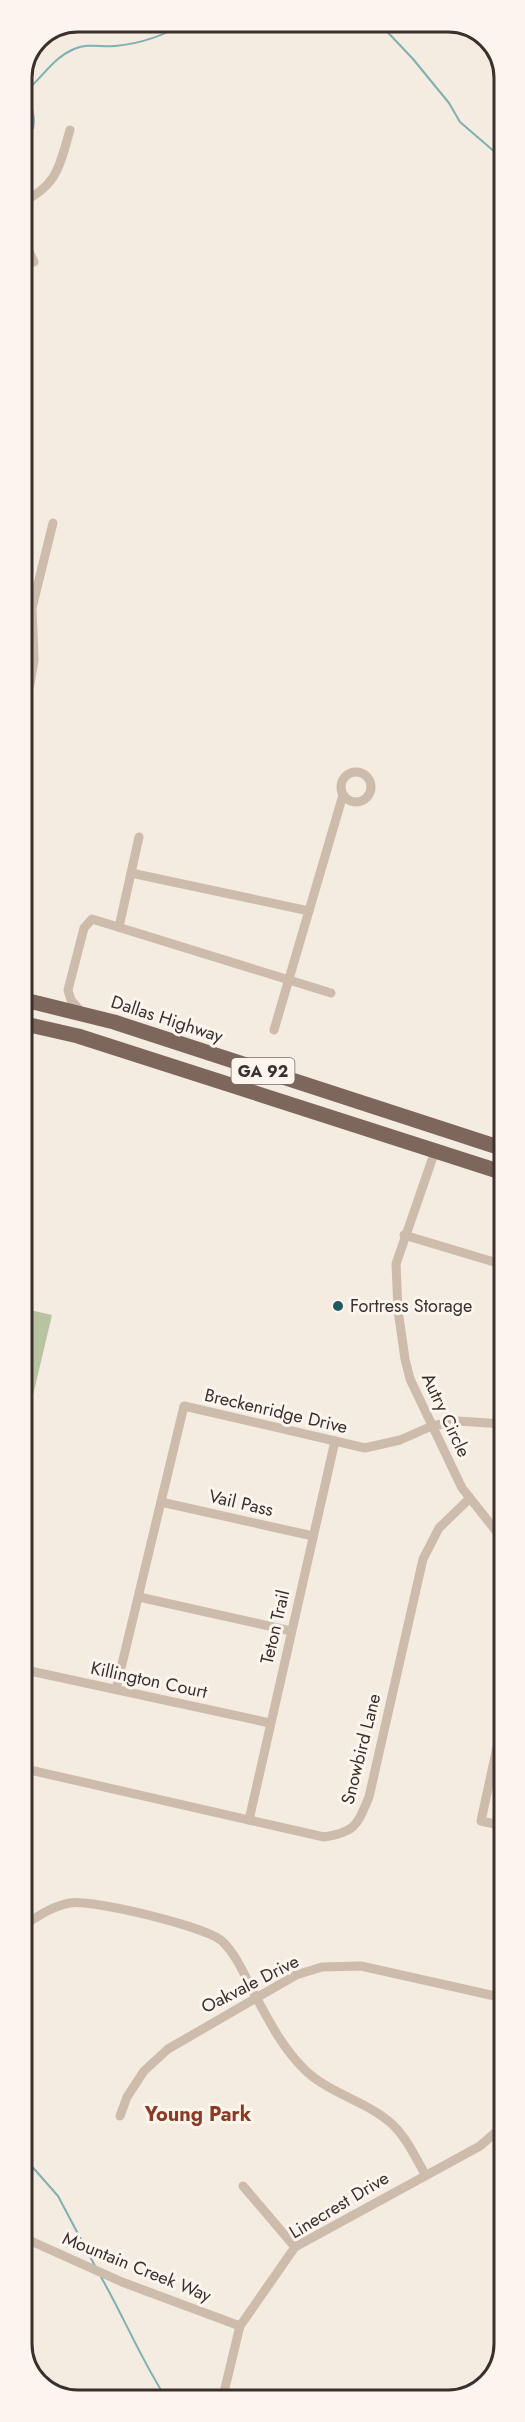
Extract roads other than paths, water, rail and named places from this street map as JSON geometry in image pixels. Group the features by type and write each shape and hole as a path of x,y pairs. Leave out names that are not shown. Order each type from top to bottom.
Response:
{"main road":[{"name":"Dallas Highway","path":"31,1001 82,1013 493,1146"},
{"name":"GA 92","path":"31,1025 78,1036 493,1170"}],"street":[{"path":"31,198 39,194 57,173 69,130"},
{"path":"31,256 34,262"},
{"path":"31,676 34,660 32,608 53,523"},
{"path":"274,1030 344,795"},
{"path":"119,927 139,837"},
{"path":"131,873 309,911"},
{"path":"82,1013 70,1000 68,990 84,928 92,919 331,993"},
{"path":"46,1004 56,1001 68,990"},
{"name":"Autry Circle","path":"435,1151 396,1264 398,1310 405,1359 410,1378 462,1488 494,1528"},
{"path":"405,1235 494,1261"},
{"name":"Breckenridge Drive","path":"116,1689 184,1406 364,1448 400,1440 432,1426 457,1421 494,1423"},
{"name":"Teton Trail","path":"249,1820 335,1441"},
{"name":"Snowbird Lane","path":"32,1770 324,1837 341,1834 357,1824 369,1797 423,1559 439,1528 470,1498"},
{"name":"Vail Pass","path":"161,1502 313,1536"},
{"path":"139,1598 291,1631"},
{"name":"Killington Court","path":"32,1671 270,1723"},
{"path":"494,1762 481,1821 494,1824"},
{"path":"32,1920 46,1911 71,1903 100,1904 187,1926 223,1941 286,2051 310,2075 325,2086 392,2124 407,2142 425,2174"},
{"name":"Oakvale Drive","path":"120,2116 127,2097 144,2071 168,2049 296,1975 322,1967 361,1966 494,1996"},
{"name":"Linecrest Drive","path":"225,2388 240,2326 295,2247 480,2146 494,2134"},
{"path":"243,2186 295,2247"},
{"name":"Mountain Creek Way","path":"32,2242 122,2282 240,2326"}],"water":[{"path":"31,102 35,116 34,129 31,130"}],"waterway":[{"path":"31,87 54,63 74,49 84,46 115,46 134,43 169,31"},
{"path":"387,32 449,103 460,122 493,150"},
{"path":"32,2166 58,2196 95,2266"},
{"path":"101,2277 161,2390"}],"place":[{"name":"Fortress Storage","path":"338,1306"}],"district":[{"name":"Young Park","path":"198,2114"}]}
